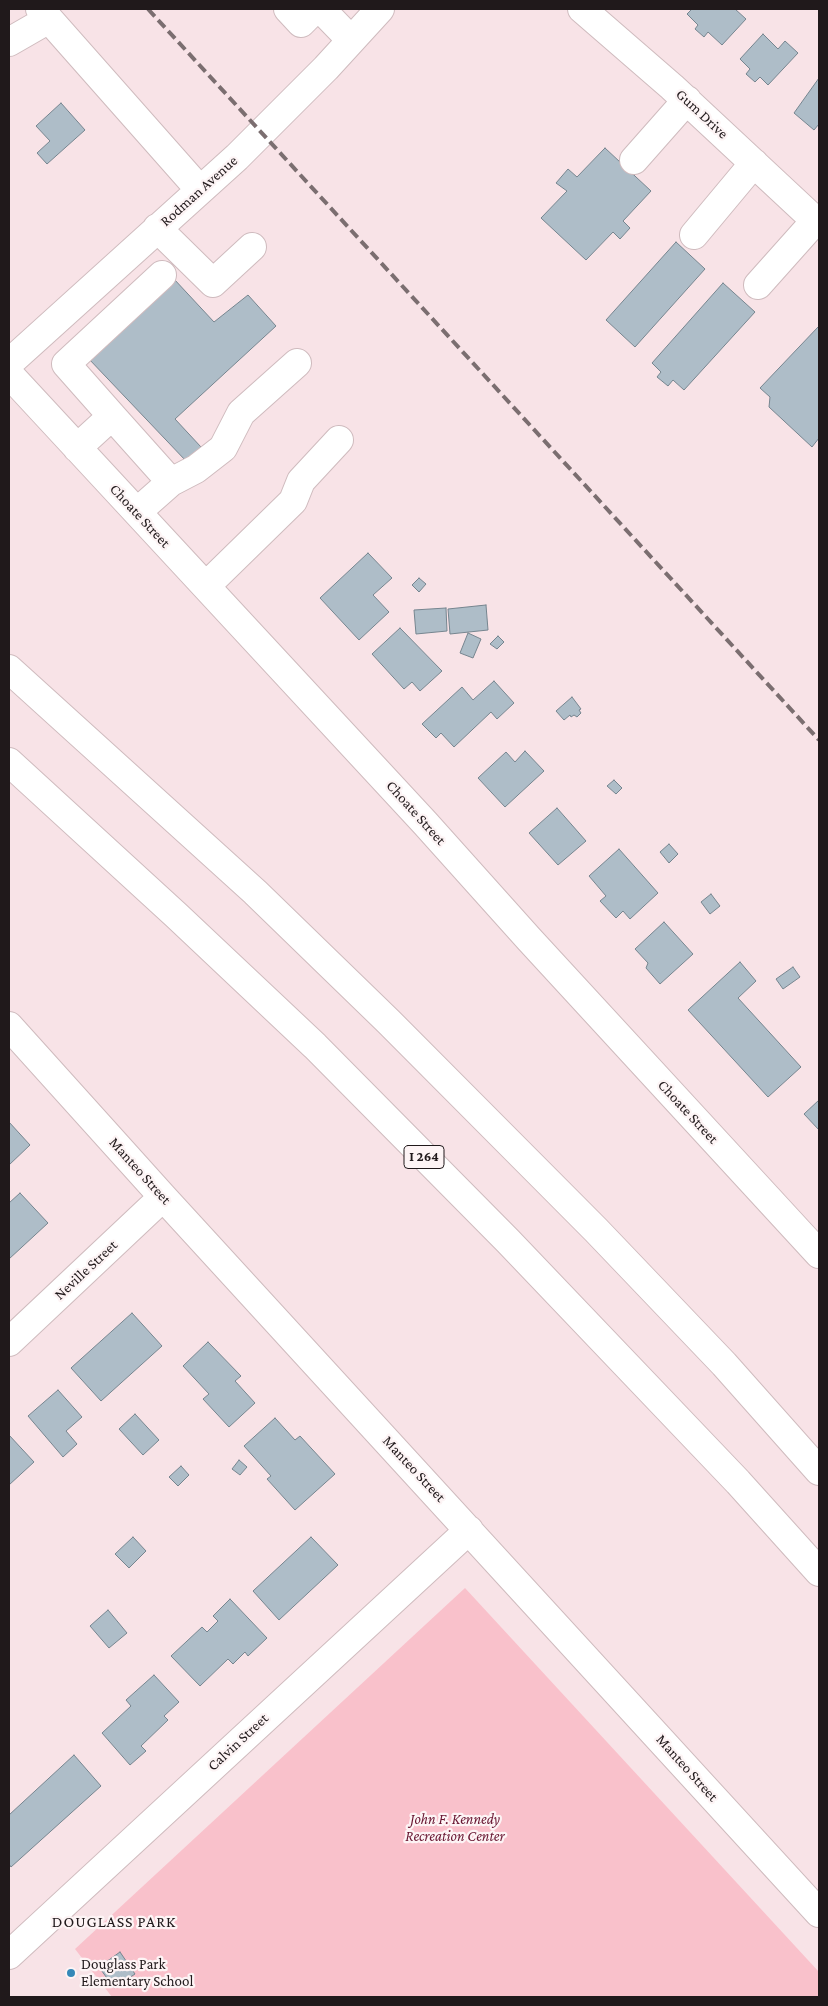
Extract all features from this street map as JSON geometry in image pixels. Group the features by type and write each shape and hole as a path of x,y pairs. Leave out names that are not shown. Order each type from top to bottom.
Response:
{"main road":[{"path":"288,9 302,23 315,9"},
{"path":"321,9 351,40"},
{"name":"Rodman Avenue","path":"9,363 237,157 326,68 380,9"},
{"name":"Gum Drive","path":"582,9 687,100 817,222"},
{"path":"9,42 45,14 200,190"},
{"path":"634,160 687,100"},
{"path":"694,235 754,163"},
{"path":"758,285 817,222"},
{"path":"157,228 213,283 252,247"},
{"path":"162,275 66,364 172,482"},
{"path":"137,512 172,482 196,469 223,448 241,413 297,362"},
{"name":"Choate Street","path":"9,374 425,823 529,939 819,1254"},
{"path":"77,448 112,416"},
{"path":"206,586 293,501 301,481 338,440"},
{"path":"9,668 255,892 390,1022 596,1230 724,1364 819,1471"},
{"name":"I 264","path":"9,762 169,908 322,1053 521,1255 738,1482 819,1572"},
{"name":"Manteo Street","path":"9,1026 163,1197 819,1912"},
{"name":"Neville Street","path":"9,1342 163,1197"},
{"name":"Calvin Street","path":"9,1955 469,1530"}],"green space":[{"name":"John F. Kennedy Recreation Center","path":"465,1588 819,1972 819,1997 112,1997 75,1949"}],"building":[{"path":"692,9 735,9 746,19 722,45 708,32 704,37 695,29 698,25 687,14"},
{"path":"763,34 778,49 785,41 798,53 768,85 760,77 755,82 746,74 750,69 740,59"},
{"path":"819,78 819,124 814,130 794,113"},
{"path":"61,103 85,130 47,164 37,153 50,141 36,126"},
{"path":"605,148 651,191 623,221 630,228 620,239 613,232 586,260 541,218 567,191 556,183 568,169 577,177"},
{"path":"676,242 705,269 635,347 606,320"},
{"path":"174,279 214,322 248,295 276,326 175,419 201,447 186,461 88,358"},
{"path":"723,283 755,312 684,390 673,380 668,386 657,377 661,372 652,363"},
{"path":"819,326 819,438 812,447 769,407 770,397 760,388"},
{"path":"368,553 392,578 373,595 389,612 359,640 320,598"},
{"path":"419,578 426,584 419,592 412,585"},
{"path":"486,605 488,630 450,634 448,609"},
{"path":"446,608 447,631 416,634 414,610"},
{"path":"400,628 442,671 420,691 412,682 404,689 372,654"},
{"path":"468,633 481,639 473,658 460,653"},
{"path":"498,636 504,642 497,649 490,644"},
{"path":"494,681 514,703 497,719 491,712 454,747 441,733 436,738 422,724 462,687 473,700"},
{"path":"572,697 581,709 579,710 581,713 577,717 574,715 571,717 570,715 564,720 556,711"},
{"path":"525,751 544,771 505,807 478,778 506,752 515,762"},
{"path":"614,780 622,788 616,794 607,786"},
{"path":"557,808 586,841 558,865 529,833"},
{"path":"669,844 678,854 669,863 660,852"},
{"path":"619,849 658,893 630,919 623,911 616,918 600,901 606,896 589,876"},
{"path":"711,894 720,906 710,914 701,902"},
{"path":"664,922 693,954 660,984 646,968 648,963 635,949"},
{"path":"740,962 756,981 738,998 801,1067 768,1097 688,1010"},
{"path":"793,967 800,977 783,989 776,979"},
{"path":"819,1100 819,1130 804,1114"},
{"path":"9,1122 30,1145 9,1165"},
{"path":"20,1193 48,1223 9,1259 9,1203"},
{"path":"132,1313 162,1346 101,1401 71,1368"},
{"path":"208,1342 241,1376 235,1381 255,1403 229,1427 203,1399 209,1394 183,1366"},
{"path":"58,1390 82,1417 66,1431 77,1444 63,1457 28,1416"},
{"path":"135,1414 159,1440 143,1455 119,1429"},
{"path":"275,1418 295,1440 300,1436 335,1474 295,1510 267,1479 271,1476 244,1446"},
{"path":"9,1435 34,1462 9,1485"},
{"path":"239,1460 247,1467 240,1475 232,1469"},
{"path":"181,1466 189,1475 178,1486 169,1477"},
{"path":"133,1537 146,1551 129,1568 115,1554"},
{"path":"311,1537 338,1565 279,1620 253,1591"},
{"path":"230,1599 267,1638 248,1656 245,1652 233,1664 228,1659 200,1686 171,1656 202,1627 207,1632 218,1621 213,1616"},
{"path":"108,1610 127,1633 109,1648 90,1626"},
{"path":"154,1675 179,1702 164,1716 168,1720 141,1746 146,1751 130,1765 102,1733 131,1706 126,1700"},
{"path":"74,1755 101,1786 11,1867 9,1864 9,1815"},
{"path":"120,1952 135,1974 114,1988 99,1967"}],"railway":[{"path":"148,9 819,740"}],"place":[{"name":"Douglass Park Elementary School","path":"71,1973"}],"district":[{"name":"DOUGLASS PARK","path":"114,1922"}]}
